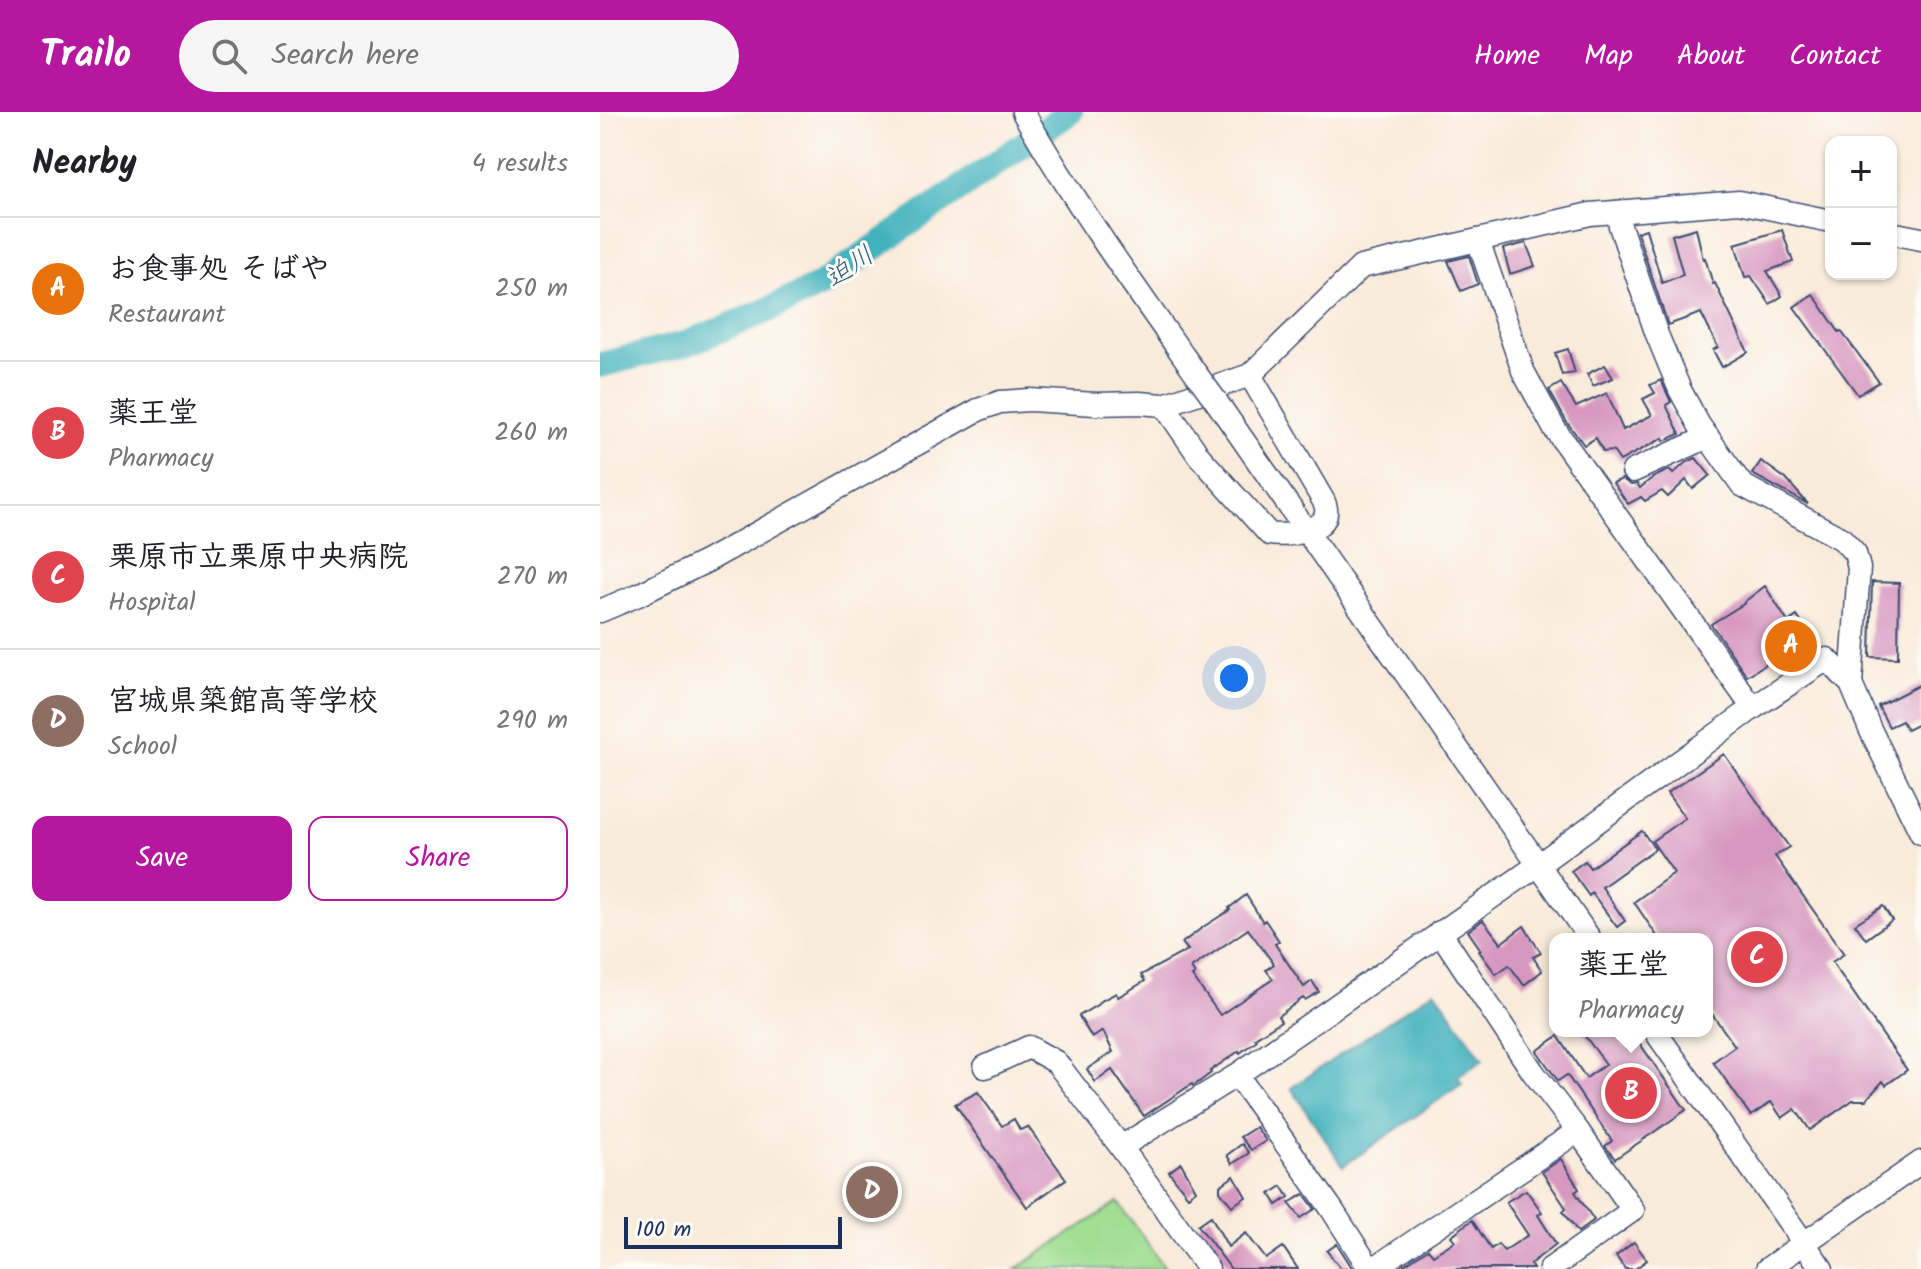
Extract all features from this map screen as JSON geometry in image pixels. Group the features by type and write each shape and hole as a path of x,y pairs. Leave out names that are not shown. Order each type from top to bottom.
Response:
{"street":[{"path":"1023,112 1095,229 1586,933"},
{"path":"600,611 707,561 978,410 1000,402 1030,400 1164,405 1250,375 1361,267 1590,214 1739,202 1825,220"},
{"path":"1617,212 1668,361 1680,390 1708,437 1742,485 1842,539 1855,553 1859,568 1851,684"},
{"path":"1897,234 1921,239"},
{"path":"1478,240 1523,371 1554,428 1753,708"},
{"path":"1164,405 1199,456 1269,534 1286,535 1305,531 1322,523 1326,517 1323,500 1250,375"},
{"path":"1633,471 1708,437"},
{"path":"1121,1147 1237,1075 1538,865 1753,708 1827,659 1851,684 1921,833"},
{"path":"1440,932 1533,1072 1633,1210 1550,1269"},
{"path":"1659,1037 1822,1269"},
{"path":"985,1067 1029,1047 1056,1062 1208,1269"},
{"path":"1237,1075 1372,1269 1578,1131"},
{"path":"1767,1269 1921,1162"}],"green space":[{"path":"1118,1202 1166,1269 1016,1269"}],"water":[{"path":"1435,990 1483,1060 1458,1077 1462,1084 1343,1166 1291,1088"}],"building":[{"path":"1696,228 1713,284 1748,352 1722,367 1713,350 1718,347 1701,313 1668,325 1637,232 1646,229 1662,283 1683,275 1672,235"},
{"path":"1782,230 1793,262 1767,271 1782,296 1770,304 1751,276 1745,277 1735,244"},
{"path":"1526,243 1535,266 1510,274 1503,249"},
{"path":"1469,256 1478,284 1461,291 1448,261"},
{"path":"1813,294 1879,382 1858,395 1794,307"},
{"path":"1568,349 1575,373 1562,375 1555,353"},
{"path":"1605,365 1613,378 1593,386 1587,374"},
{"path":"1661,380 1671,402 1666,405 1680,434 1664,441 1663,438 1620,461 1613,451 1603,452 1596,438 1584,445 1549,390 1561,383 1576,407 1607,393 1623,430 1652,415 1643,399 1655,393 1650,385"},
{"path":"1696,458 1710,475 1693,489 1686,480 1668,497 1662,491 1645,501 1641,497 1628,504 1613,483 1622,479 1640,488 1669,470 1673,474"},
{"path":"1761,461 1786,479 1808,504 1752,474"},
{"path":"1872,582 1899,583 1898,658 1870,657"},
{"path":"1765,586 1788,622 1797,616 1808,633 1747,676 1711,624"},
{"path":"1921,684 1921,723 1907,730 1902,721 1889,727 1878,706"},
{"path":"1724,754 1789,847 1775,856 1844,954 1832,962 1907,1070 1886,1085 1883,1081 1866,1100 1853,1100 1810,1130 1795,1109 1782,1118 1771,1102 1751,1116 1713,1062 1735,1046 1713,1015 1713,933 1655,933 1634,902 1674,873 1652,841 1685,818 1667,793"},
{"path":"1642,831 1655,849 1602,887 1625,921 1617,927 1571,871 1585,861 1590,868"},
{"path":"1246,895 1279,941 1275,944 1304,987 1312,981 1319,992 1305,1000 1303,998 1278,1016 1281,1021 1255,1038 1257,1040 1240,1053 1144,1116 1112,1070 1095,1082 1087,1069 1113,1052 1103,1031 1092,1038 1079,1016 1099,1002 1116,993 1118,997 1145,981 1141,975 1188,950 1182,943","holes":["1248,929 1274,964 1266,970 1273,979 1220,1015 1192,976 1195,974 1191,968"]},
{"path":"1883,906 1892,920 1866,939 1855,924"},
{"path":"1483,920 1501,943 1524,926 1541,953 1533,957 1542,971 1524,985 1509,965 1496,974 1468,931"},
{"path":"1559,1037 1586,1078 1606,1064 1586,1037 1618,1037 1627,1049 1638,1041 1686,1110 1615,1159 1605,1146 1612,1141 1567,1075 1558,1081 1537,1051"},
{"path":"978,1092 1002,1126 1014,1119 1020,1130 1028,1127 1066,1179 1027,1207 955,1104"},
{"path":"1256,1127 1266,1141 1251,1150 1240,1137"},
{"path":"1242,1144 1249,1153 1232,1164 1227,1155"},
{"path":"1561,1159 1579,1189 1575,1192 1594,1220 1578,1232 1542,1172"},
{"path":"1181,1163 1196,1190 1188,1196 1169,1172"},
{"path":"1234,1176 1246,1197 1232,1206 1220,1191 1220,1186"},
{"path":"1282,1186 1289,1197 1277,1205 1270,1194"},
{"path":"1526,1190 1542,1212 1538,1215 1556,1244 1530,1264 1533,1269 1398,1269 1428,1249 1433,1255 1455,1241 1451,1236 1472,1220 1491,1249 1498,1244 1504,1251 1528,1235 1506,1202"},
{"path":"1304,1194 1315,1209 1301,1218 1289,1203"},
{"path":"1211,1216 1228,1247 1246,1233 1266,1259 1283,1247 1298,1269 1231,1269 1198,1225"},
{"path":"1634,1242 1647,1260 1635,1269 1625,1269 1616,1256"},
{"path":"1337,1244 1353,1269 1341,1269 1327,1251"}],"waterway":[{"name":"迫川","path":"600,365 688,343 819,286 1070,112"}],"place":[{"name":"お食事処 そばや","path":"1791,646"},
{"name":"栗原市立栗原中央病院","path":"1757,957"},
{"name":"薬王堂","path":"1631,1093"},
{"name":"宮城県築館高等学校","path":"872,1192"}]}
